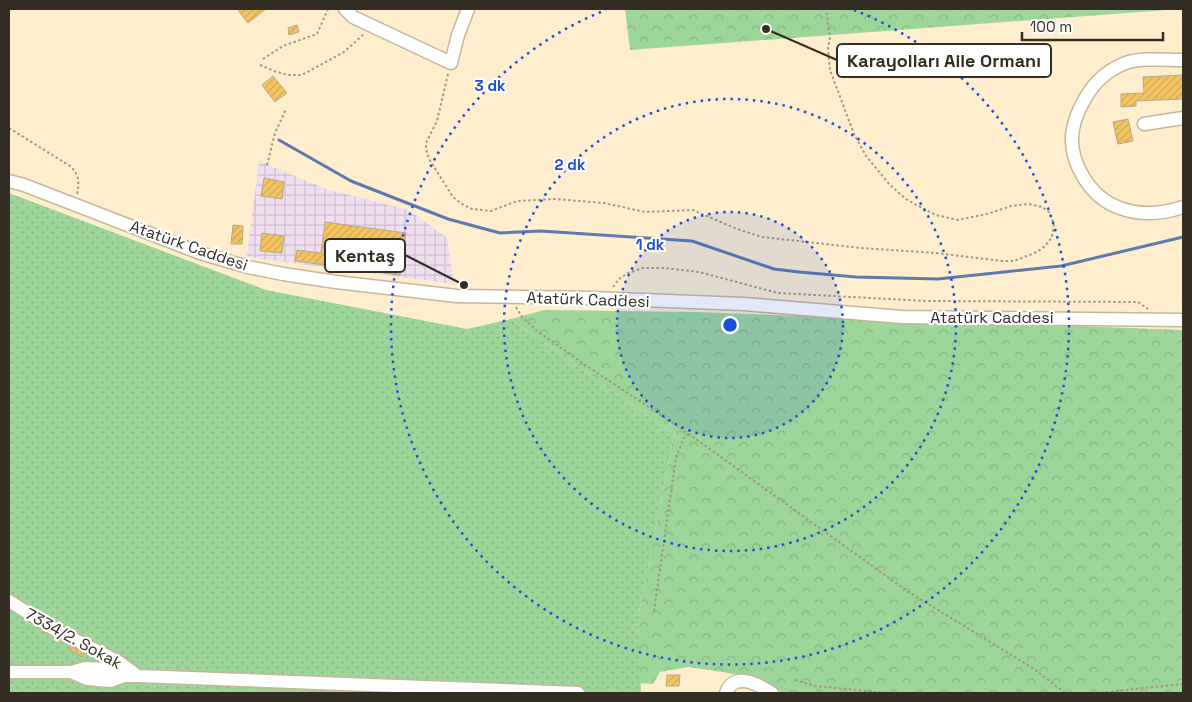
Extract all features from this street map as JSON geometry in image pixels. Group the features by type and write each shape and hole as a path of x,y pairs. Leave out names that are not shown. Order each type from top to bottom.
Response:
{"street":[{"path":"345,9 353,17 451,63 458,35 468,9"},
{"path":"1183,60 1136,61 1123,64 1101,77 1090,89 1077,116 1073,130 1073,148 1076,162 1084,177 1104,200 1118,208 1148,214 1170,212 1183,207"},
{"path":"1144,124 1183,118"},
{"name":"Atatürk Caddesi","path":"9,181 24,184 200,253 248,267 336,282 457,296 744,304 902,317 1183,320"},
{"name":"7334/2. Sokak","path":"9,601 52,628 119,662 138,676"},
{"path":"9,672 71,672 85,668 112,669 124,676 578,693"},
{"path":"726,693 730,686 737,681 748,681 758,684 772,693"}],"path":[{"path":"263,59 283,46 317,34 328,9"},
{"path":"451,63 437,121 426,142 426,150 429,160 453,197 472,209 491,211 517,200 555,199 604,203 645,212 693,210 716,218 737,229 762,237 1002,261 1014,260 1037,252 1045,246 1052,237 1054,224 1049,212 1042,207 1029,204 1020,205 958,220 936,215 922,208 906,199 890,185 866,156 854,134 833,78 828,59 830,38 826,9"},
{"path":"260,65 288,75 302,75 344,52 373,26"},
{"path":"267,165 275,133 286,109"},
{"path":"9,128 70,166 76,172 79,181 76,198 77,205"},
{"path":"612,288 628,273 643,268 664,268 698,272 778,292 926,301 1138,302 1149,310"},
{"path":"514,297 522,318 536,330 689,434 906,591 1034,669 1065,693"},
{"path":"654,611 676,457 684,438 689,434"},
{"path":"795,680 815,686 888,693"},
{"path":"1096,693 1183,684"}],"shaded area":[{"path":"259,161 326,189 409,210 447,238 454,284 247,257"}],"green space":[{"path":"625,9 1180,9 630,50"},
{"path":"9,193 266,290 467,329 511,319 674,434 638,617 641,693 9,693"},
{"path":"544,310 695,312 1183,330 1183,693 782,693 765,681 688,667 660,672 653,684 640,683 638,617 674,434 511,319"}],"building":[{"path":"237,9 266,9 248,23"},
{"path":"297,25 299,32 289,35 288,28"},
{"path":"1183,75 1183,99 1136,101 1136,106 1121,107 1121,94 1144,93 1143,77"},
{"path":"273,76 287,93 275,102 262,85"},
{"path":"1128,119 1133,141 1118,144 1113,122"},
{"path":"264,178 284,182 282,199 261,196"},
{"path":"325,222 406,233 400,275 295,261 297,250 321,253"},
{"path":"233,225 243,226 242,244 231,244"},
{"path":"262,233 284,236 282,253 260,251"},
{"path":"70,646 84,653 82,657 68,649"},
{"path":"667,675 680,675 679,686 666,686"}],"waterway":[{"path":"279,140 351,181 448,219 500,233 541,231 692,241 774,269 799,272 856,277 938,279 1061,266 1183,237"}],"place":[{"name":"Karayolları Aile Ormanı","path":"766,29"},
{"name":"Kentaş","path":"464,285"}]}
